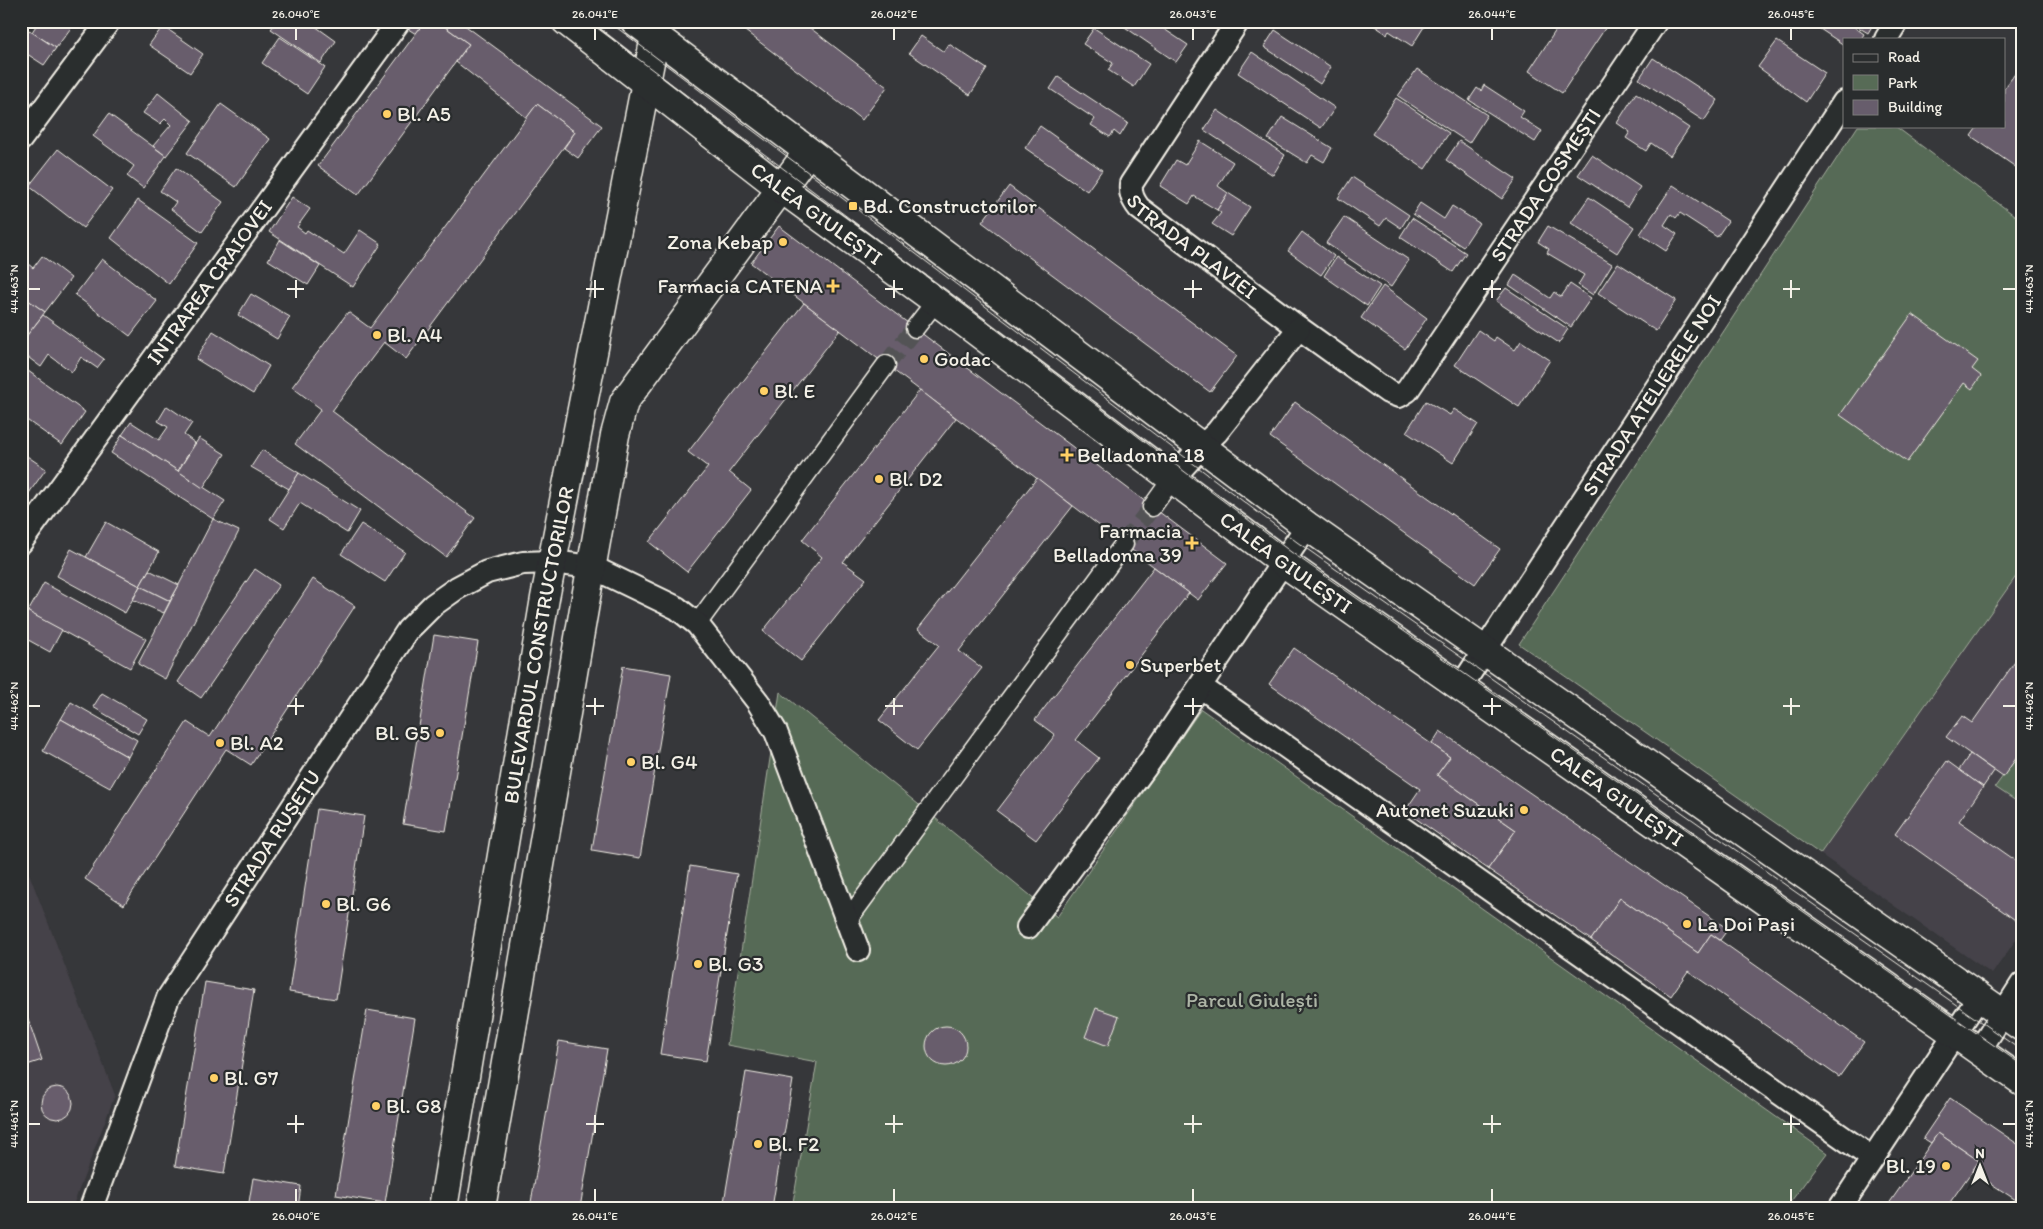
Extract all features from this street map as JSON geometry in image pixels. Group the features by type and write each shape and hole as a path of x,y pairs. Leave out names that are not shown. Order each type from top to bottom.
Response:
{"main road":[{"name":"CALEA GIULEȘTI","path":"566,21 782,189 936,300 1283,562 2022,1082"},
{"name":"CALEA GIULEȘTI","path":"653,25 808,152 1307,526 2012,1021"},
{"name":"BULEVARDUL CONSTRUCTORILOR","path":"443,1208 552,562 646,84 653,25"},
{"name":"BULEVARDUL CONSTRUCTORILOR","path":"481,1208 615,435 624,402 808,152"},
{"path":"585,395 624,402"},
{"path":"457,1124 494,1130"}],"street":[{"path":"21,139 109,21"},
{"name":"INTRAREA CRAIOVEI","path":"21,542 399,21"},
{"name":"STRADA PLAVIEI","path":"1238,21 1136,176 1131,184 1131,192 1139,208 1299,328"},
{"name":"STRADA COSMEȘTI","path":"1299,328 1388,392 1399,396 1407,391 1656,21"},
{"path":"1887,38 1897,21"},
{"name":"STRADA ATELIERELE NOI","path":"1460,688 1843,104"},
{"path":"915,328 936,300"},
{"path":"1152,507 1172,479 1217,432 1299,328"},
{"path":"697,624 886,365"},
{"path":"1028,927 1202,687 1307,526"},
{"path":"847,921 1124,544"},
{"name":"STRADA RUȘEȚU","path":"91,1208 168,998 408,630 433,605 457,588 486,572 523,563 552,562 592,567 677,608 697,624 758,702 776,732 858,950"},
{"path":"1202,687 1872,1158"},
{"path":"1980,1051 2012,1021 2022,984"},
{"path":"1840,1208 1979,997"}],"shaded area":[{"path":"2022,568 2022,931 1992,974 1820,854"},
{"path":"21,853 115,1095 72,1208 21,1208"}],"green space":[{"path":"1857,128 1898,128 2022,221 2022,568 1820,854 1519,644"},
{"name":"Parcul Giulești","path":"780,692 1057,917 1201,709 1827,1153 1786,1208 792,1208 817,1062 727,1045"},
{"path":"2022,750 2022,805 1995,787"}],"building":[{"path":"39,21 76,21 56,48 32,32"},
{"path":"277,21 308,21 336,41 321,63 271,29"},
{"path":"409,21 425,21 416,34 405,27"},
{"name":"Bl. A5","path":"425,21 437,21 469,44 358,195 318,166"},
{"path":"437,21 459,21 602,126 578,158 564,148 575,132 537,104 527,118 456,62 469,44"},
{"path":"732,21 801,21 887,87 862,120"},
{"path":"1116,21 1152,21 1188,45 1176,62"},
{"path":"1367,21 1427,22 1412,46 1389,31 1387,34"},
{"path":"1549,21 1610,21 1562,93 1529,71 1558,27"},
{"path":"1808,21 1846,21 1864,34 1862,38 1843,38 1843,44"},
{"path":"1848,21 1875,21 1868,33"},
{"path":"21,25 56,48 44,65 21,50"},
{"path":"163,26 203,54 190,73 149,45"},
{"path":"1094,28 1149,64 1134,87 1108,70 1113,63 1083,44"},
{"path":"1275,30 1331,67 1320,84 1264,47"},
{"path":"921,36 944,52 949,44 987,69 970,95 909,53"},
{"path":"280,37 325,67 307,94 262,63"},
{"path":"1777,41 1825,73 1806,102 1758,67"},
{"path":"1252,52 1335,108 1321,128 1238,73"},
{"path":"1653,58 1718,100 1704,121 1639,79"},
{"path":"2022,64 2022,168 2020,170 1971,136 1977,128 2006,128 2006,86"},
{"path":"1417,69 1487,115 1469,143 1398,96"},
{"path":"1058,77 1128,123 1120,136 1114,131 1110,137 1091,125 1095,119 1050,89"},
{"path":"1484,85 1524,111 1520,117 1542,131 1535,142 1469,100 1477,88 1481,91"},
{"path":"158,93 193,121 166,156 153,146 171,125 165,119 160,124 143,113"},
{"path":"1636,93 1689,128 1670,156 1651,143 1646,151 1626,138 1630,132 1617,123"},
{"path":"1396,98 1449,133 1425,169 1372,134"},
{"path":"221,104 270,139 236,187 187,153"},
{"name":"Bl. A4","path":"537,104 575,132 406,359 384,342 332,411 475,518 446,557 295,444 321,409 292,387 348,312 370,328"},
{"path":"1217,110 1285,155 1273,175 1204,130"},
{"path":"109,114 166,156 143,188 127,176 134,166 93,136"},
{"path":"1282,117 1332,148 1324,162 1312,155 1307,163 1268,139"},
{"path":"1040,126 1102,170 1087,191 1025,148"},
{"path":"1200,141 1233,162 1218,186 1228,193 1217,210 1194,196 1189,204 1160,186 1176,160 1185,165"},
{"path":"1459,141 1516,179 1502,199 1446,160"},
{"path":"58,149 112,190 83,228 29,186"},
{"path":"1592,155 1640,187 1627,207 1578,175"},
{"path":"176,168 223,202 202,232 171,209 176,202 160,191"},
{"path":"1352,177 1409,215 1401,228 1386,218 1380,226 1338,198"},
{"path":"1673,185 1728,221 1717,237 1680,213 1676,218 1671,214 1664,225 1677,234 1666,251 1640,234"},
{"path":"1009,186 1237,356 1210,392 982,222"},
{"path":"1228,193 1250,207 1231,236 1212,224 1221,213 1217,210"},
{"path":"292,197 310,209 297,227 305,233 307,230 344,254 360,230 381,244 353,287 269,232"},
{"path":"1589,197 1634,227 1617,253 1571,223"},
{"path":"138,200 198,243 169,284 111,238"},
{"path":"1420,203 1444,219 1452,206 1479,223 1463,247 1413,214"},
{"path":"1344,217 1409,260 1391,287 1326,243"},
{"path":"1412,218 1466,253 1453,272 1400,237"},
{"path":"779,226 1227,563 1198,600 751,263"},
{"path":"1548,226 1612,264 1593,295 1578,285 1584,275 1547,253 1549,249 1538,242"},
{"path":"1302,232 1334,256 1321,275 1288,251"},
{"path":"280,240 320,266 308,285 268,260"},
{"path":"42,256 71,278 45,312 21,295 21,258 33,268"},
{"path":"1336,257 1380,286 1367,306 1324,276"},
{"path":"102,259 157,301 130,336 75,295"},
{"path":"1618,263 1676,300 1656,331 1598,293"},
{"path":"1515,275 1550,298 1554,292 1561,297 1570,284 1591,298 1571,327 1509,285"},
{"path":"1383,286 1427,318 1405,349 1361,318"},
{"path":"1506,288 1568,329 1559,343 1496,301"},
{"path":"251,294 290,317 277,339 238,315"},
{"path":"21,295 45,312 25,338 21,335"},
{"name":"Bl. E","path":"804,303 840,330 729,472 751,490 687,572 649,542 708,467 688,452"},
{"path":"1912,314 1978,361 1972,369 1981,376 1972,389 1964,383 1907,462 1840,415"},
{"path":"43,315 104,359 97,368 81,357 72,372 49,355 41,367 21,352 21,343"},
{"path":"1478,330 1494,341 1496,337 1515,350 1521,341 1550,360 1519,407 1455,365"},
{"path":"213,331 269,366 253,394 196,359"},
{"path":"24,368 85,412 62,445 21,416 21,372"},
{"name":"Bl. D2","path":"920,390 956,418 843,562 866,579 801,661 763,631 822,557 802,540"},
{"path":"1426,401 1450,415 1454,409 1478,424 1453,463 1406,432"},
{"path":"1295,402 1500,549 1475,584 1270,437"},
{"path":"167,406 192,423 184,435 195,443 178,471 122,435 131,422 159,440 168,427 158,421"},
{"path":"122,435 225,501 213,519 111,453"},
{"path":"199,438 225,454 203,488 178,471"},
{"path":"262,450 299,473 289,489 251,467"},
{"path":"21,452 46,469 29,493 21,488"},
{"path":"299,473 360,511 347,533 300,503 284,528 270,519"},
{"path":"1037,478 1073,506 959,651 982,668 917,750 879,720 939,645 918,629"},
{"path":"213,519 239,531 165,679 138,664"},
{"path":"106,522 159,552 140,586 86,557"},
{"path":"361,524 405,552 385,582 341,554"},
{"path":"71,549 140,586 125,613 57,576"},
{"path":"1154,567 1189,593 1076,740 1099,758 1036,840 997,811 1055,735 1035,720"},
{"path":"255,569 279,585 201,698 178,682"},
{"path":"149,570 179,585 170,601 140,586"},
{"name":"Bl. A2","path":"313,579 355,606 251,765 226,749 124,905 85,879 187,722 210,737"},
{"path":"44,583 146,639 130,668 28,612"},
{"path":"140,586 170,601 164,613 133,600"},
{"path":"21,608 62,630 50,652 21,636"},
{"name":"Bl. G5","path":"434,635 478,642 446,831 403,824"},
{"path":"1294,648 1450,757 1437,775 1516,830 1488,869 1405,811 1420,789 1269,684"},
{"path":"2022,652 2022,750 2003,777 1946,737 1962,716 1972,723"},
{"name":"Bl. G4","path":"623,666 671,674 640,858 592,850"},
{"path":"102,693 147,719 138,734 93,707"},
{"path":"71,702 137,740 128,757 61,719"},
{"path":"61,719 128,757 110,788 43,751"},
{"path":"1440,731 1728,929 1720,940 1711,934 1698,953 1620,898 1591,940 1488,869 1516,830 1437,775 1450,757 1432,744"},
{"path":"1970,754 1994,771 1983,787 1959,770"},
{"path":"1947,761 1983,787 1959,821 2022,865 2022,916 2018,922 1895,834"},
{"name":"Bl. G6","path":"317,809 364,816 336,999 289,992"},
{"name":"Bl. G3","path":"690,866 737,874 706,1061 660,1054"},
{"path":"1620,898 1698,953 1711,934 1864,1042 1839,1077 1688,971 1671,996 1591,940"},
{"name":"Bl. G7","path":"205,982 254,990 224,1174 175,1166"},
{"path":"1096,1008 1119,1016 1108,1046 1085,1037"},
{"name":"Bl. G8","path":"367,1010 415,1018 385,1203 336,1195"},
{"path":"27,1016 42,1060 21,1067 21,1018"},
{"path":"942,1026 950,1026 957,1029 963,1035 966,1046 963,1057 957,1063 950,1066 942,1066 935,1063 929,1057 926,1050 926,1042 929,1035 935,1029"},
{"path":"559,1041 607,1049 580,1208 530,1208"},
{"name":"Bl. F2","path":"746,1072 793,1080 772,1208 723,1208"},
{"path":"57,1087 69,1091 73,1103 69,1115 57,1119 45,1115 41,1103 45,1091"},
{"path":"1950,1098 2022,1147 2022,1204 1972,1171 1979,1161 1938,1133 1931,1143 1923,1138"},
{"name":"Bl. 19","path":"1938,1133 1979,1161 1946,1208 1886,1208"},
{"path":"253,1178 301,1186 298,1208 248,1208"}],"tunnel":[{"path":"886,365 915,328"},
{"path":"1124,544 1152,507"}],"tram line":[{"path":"588,21 1291,552 2022,1065"},
{"path":"608,21 1297,542 2022,1051"}],"place":[{"name":"Bl. A5","path":"387,114"},
{"name":"Bd. Constructorilor","path":"853,206"},
{"name":"Zona Kebap","path":"783,242"},
{"name":"Farmacia CATENA","path":"833,286"},
{"name":"Bl. A4","path":"377,335"},
{"name":"Godac","path":"924,359"},
{"name":"Bl. E","path":"764,391"},
{"name":"Belladonna 18","path":"1067,455"},
{"name":"Bl. D2","path":"879,479"},
{"name":"Farmacia Belladonna 39","path":"1192,543"},
{"name":"Superbet","path":"1130,665"},
{"name":"Bl. G5","path":"440,733"},
{"name":"Bl. A2","path":"220,743"},
{"name":"Bl. G4","path":"631,762"},
{"name":"Autonet Suzuki","path":"1524,810"},
{"name":"Bl. G6","path":"326,904"},
{"name":"La Doi Pași","path":"1687,924"},
{"name":"Bl. G3","path":"698,964"},
{"name":"Bl. G7","path":"214,1078"},
{"name":"Bl. G8","path":"376,1106"},
{"name":"Bl. F2","path":"758,1144"},
{"name":"Bl. 19","path":"1946,1166"}]}
